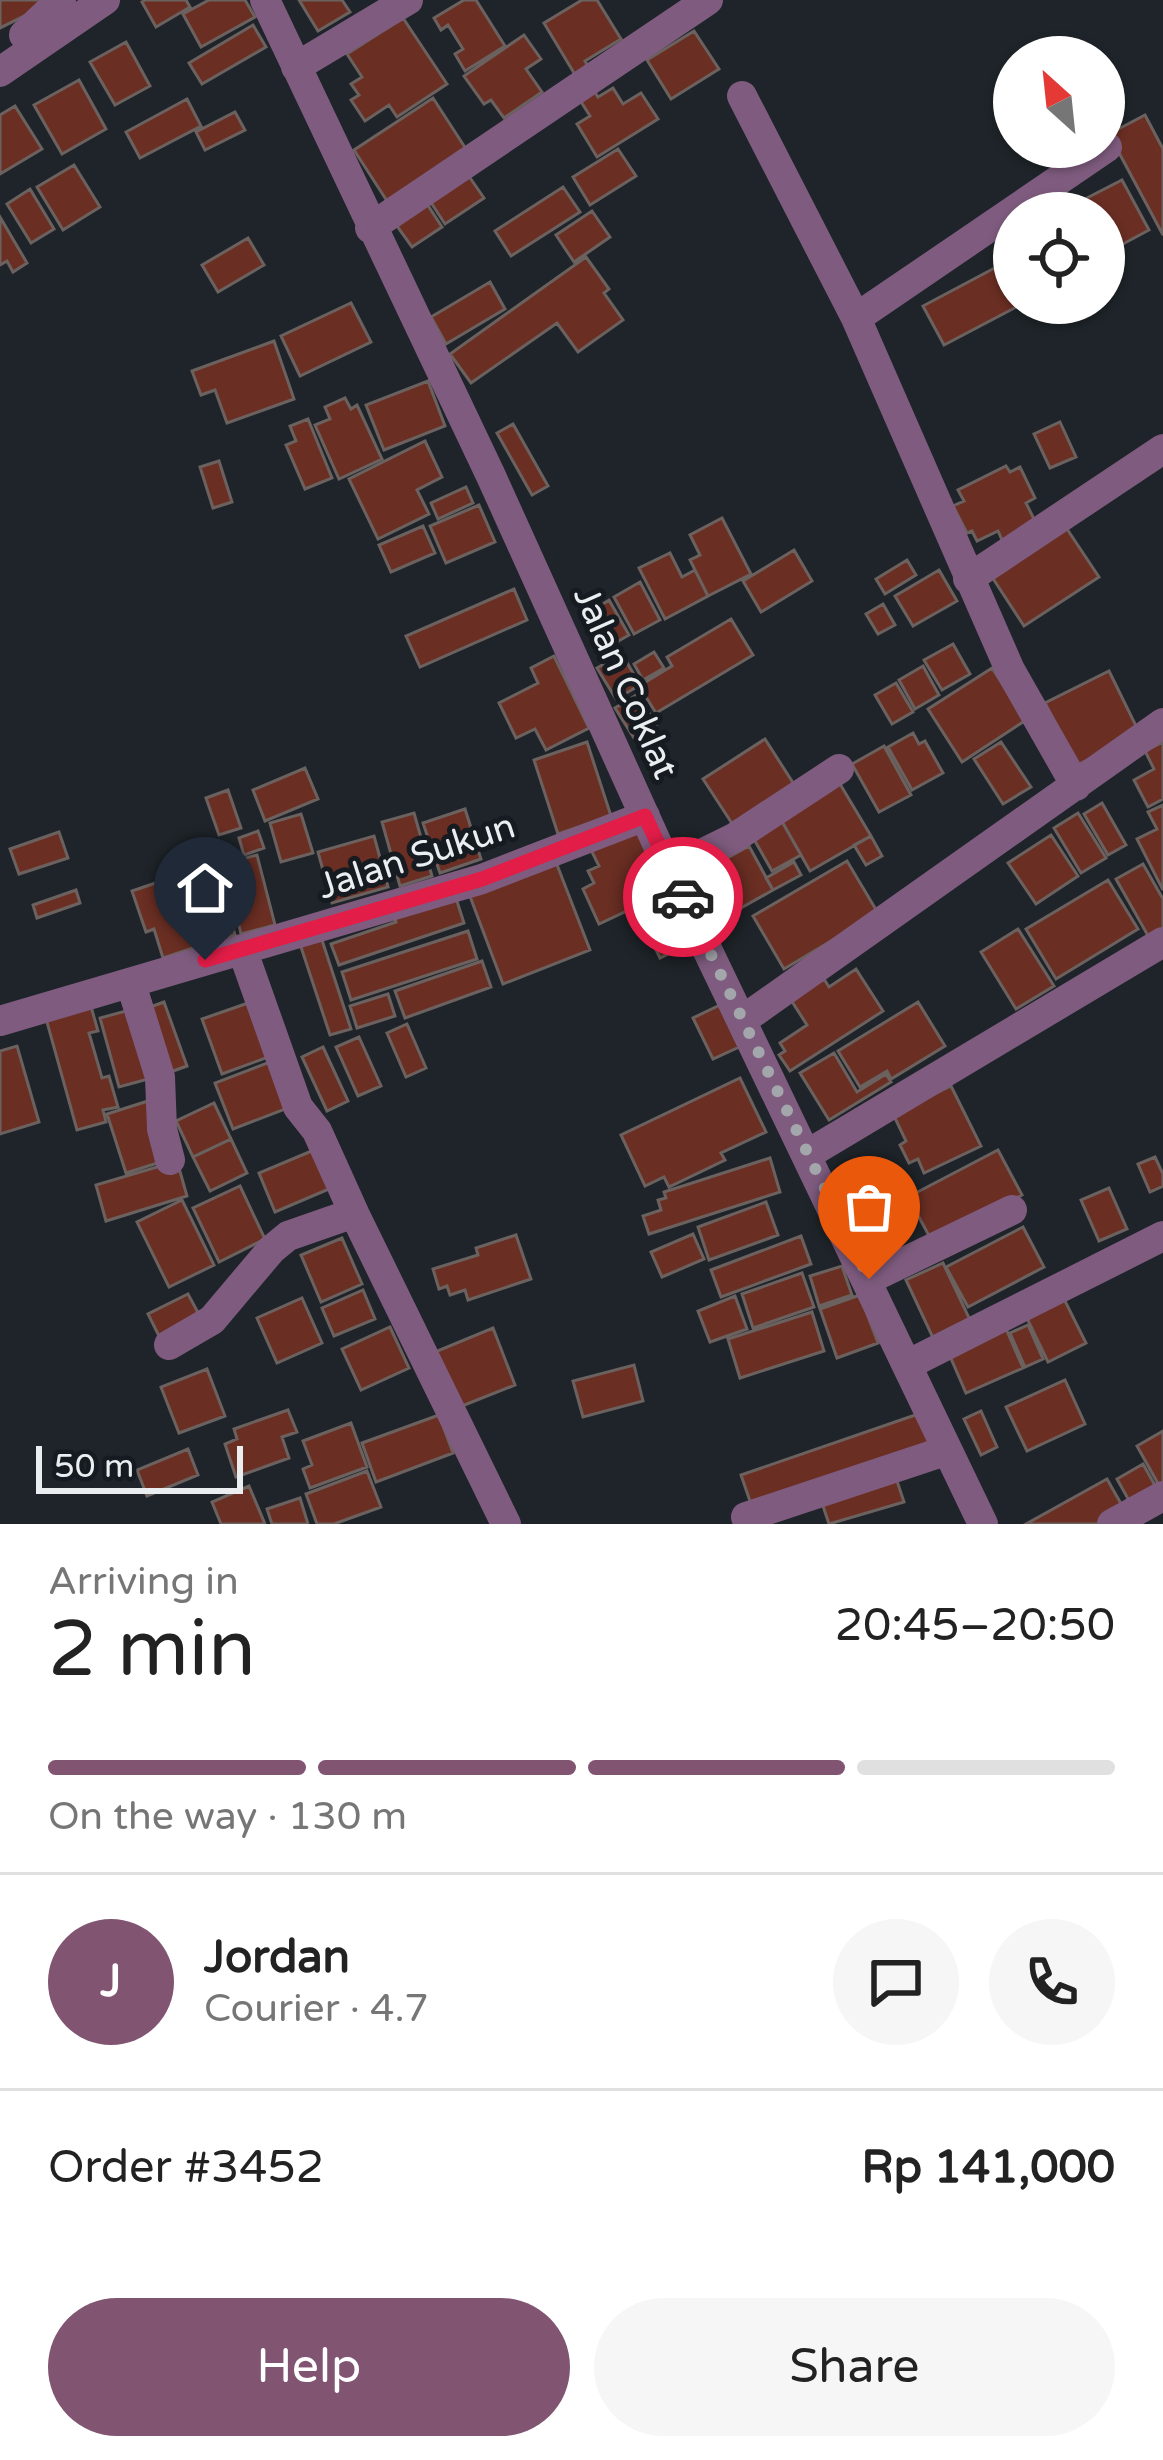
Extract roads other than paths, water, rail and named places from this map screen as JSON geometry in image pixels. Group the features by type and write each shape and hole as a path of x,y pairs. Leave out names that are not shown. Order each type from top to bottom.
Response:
{"street":[{"path":"0,53 61,0"},
{"path":"0,72 105,0"},
{"name":"Jalan Coklat","path":"265,0 669,870 983,1524"},
{"path":"296,67 408,0"},
{"path":"370,228 708,0"},
{"path":"742,96 856,318 1010,670 1076,786"},
{"path":"856,318 1076,168"},
{"path":"968,579 1163,448"},
{"path":"744,1019 1163,723"},
{"path":"669,870 734,838 839,769"},
{"name":"Jalan Sukun","path":"0,1021 482,879 645,816"},
{"path":"808,1154 1163,942"},
{"path":"242,949 298,1107 317,1131 506,1524"},
{"path":"130,984 160,1077 162,1129 170,1160"},
{"path":"869,1279 1012,1210"},
{"path":"169,1346 212,1320 288,1236 354,1213"},
{"path":"907,1365 1163,1236"},
{"path":"746,1516 945,1451"},
{"path":"1112,1524 1163,1496"}]}
